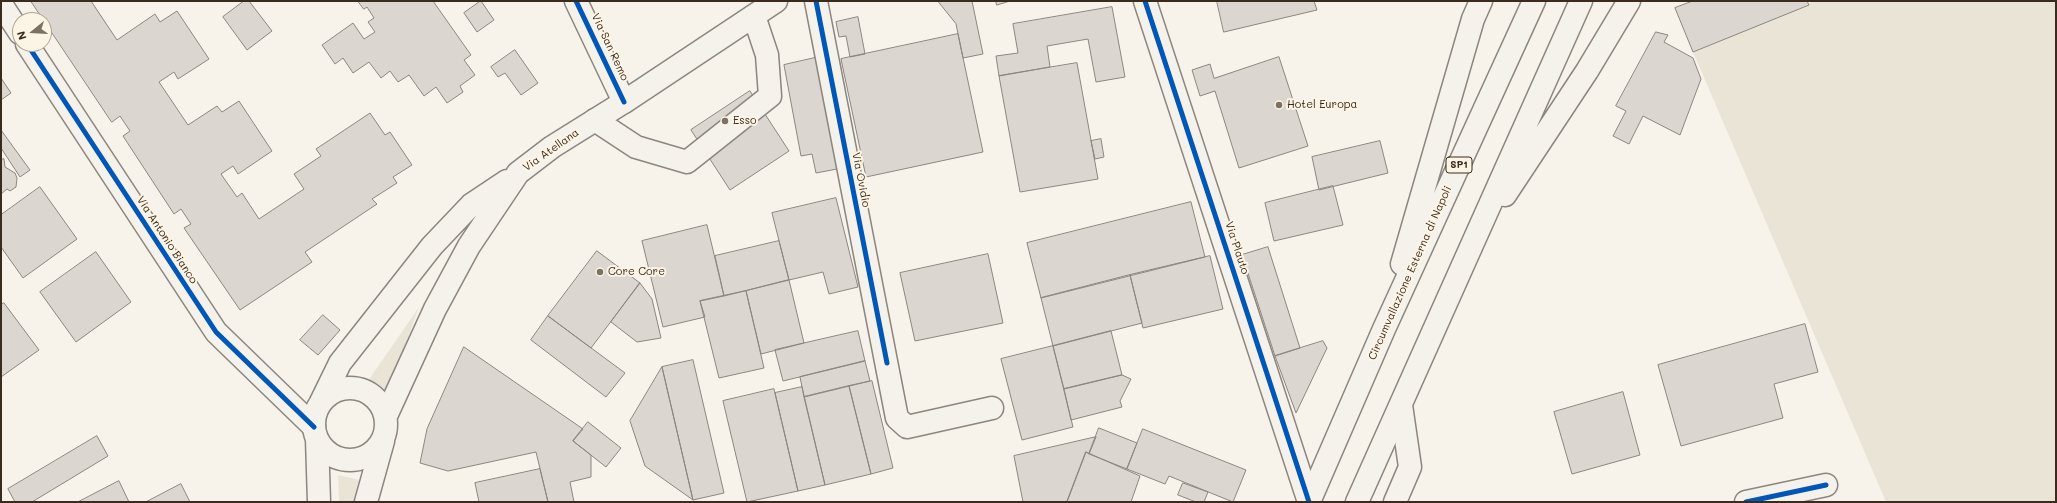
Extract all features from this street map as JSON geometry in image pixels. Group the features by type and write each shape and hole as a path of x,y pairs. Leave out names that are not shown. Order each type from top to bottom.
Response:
{"main road":[{"name":"Via San Remo","path":"576,1 624,102"},
{"name":"Via Atellana","path":"386,416 435,309 469,246 518,173 552,147 624,102 776,1"},
{"name":"Via Ovidio","path":"816,1 897,418 907,427 992,408"},
{"name":"Via Plauto","path":"1145,1 1309,502"},
{"path":"1384,329 1420,199 1473,19 1481,1"},
{"name":"Circumvallazione Esterna di Napoli","path":"1309,502 1384,329 1534,1"},
{"path":"1357,502 1581,1"},
{"path":"1470,250 1588,71 1629,1"},
{"path":"1,4 12,21"},
{"path":"595,120 636,146 687,162 770,96 767,55 754,16"},
{"name":"Via Antonio Bianco","path":"32,52 216,332 315,433"},
{"path":"319,502 315,415 340,364 432,246 471,205 518,173"},
{"path":"320,404 328,395 339,389 351,387 363,390 374,396 381,405 386,416 387,428 366,502"},
{"path":"1395,502 1410,467 1401,404"},
{"path":"315,433 324,449 333,457 345,460 357,460 368,457 377,449 384,439"},
{"path":"1746,502 1826,485"}],"shaded area":[{"path":"1815,1 2056,1 2056,502 1886,502 1693,52"},
{"path":"419,307 388,392 368,381"},
{"path":"338,475 363,481 357,502 339,502"}],"building":[{"path":"31,1 91,1 117,40 155,14 160,22 177,11 209,59 178,79 174,72 159,82 188,125 217,106 222,112 239,101 272,151 238,174 233,166 221,174 237,197 242,193 259,219 304,189 294,174 321,156 316,149 370,113 385,135 390,132 412,165 393,177 397,183 372,199 377,204 305,252 312,262 240,310 184,228 191,224 181,209 174,214 123,136 130,131 120,116 112,122 52,32 52,12 38,12"},
{"path":"244,1 249,1 272,31 247,50 223,17"},
{"path":"358,1 433,1 471,55 464,60 475,75 460,86 463,92 447,103 436,87 424,96 409,75 398,82 390,71 381,78 369,62 353,73 343,58 335,64 322,45 353,23 364,39 375,32 368,22 374,18 367,7 364,9"},
{"path":"481,1 494,20 477,32 464,13"},
{"path":"938,1 972,1 983,54 963,58 956,24"},
{"path":"996,1 1010,1 997,5"},
{"path":"1217,1 1314,1 1317,10 1224,32"},
{"path":"1693,1 1807,1 1809,5 1693,52 1675,8"},
{"path":"1112,7 1125,77 1096,82 1088,39 1047,46 1050,67 999,76 996,56 1018,53 1013,24"},
{"path":"858,17 865,54 850,57 846,36 839,37 836,22"},
{"path":"1656,32 1668,35 1664,42 1693,58 1701,79 1680,135 1643,116 1629,144 1613,136 1626,111 1616,106"},
{"path":"958,34 983,152 866,177 841,59"},
{"path":"515,50 538,83 521,95 505,73 498,77 491,67"},
{"path":"819,57 837,169 816,173 812,154 801,156 784,65"},
{"path":"1279,57 1308,146 1239,168 1215,91 1200,96 1192,70 1210,64 1214,78"},
{"path":"1077,63 1098,179 1020,192 999,76"},
{"path":"1,78 11,93 1,100"},
{"path":"750,91 789,151 730,190 691,130"},
{"path":"1,130 30,170 20,177 1,148"},
{"path":"1101,139 1104,157 1095,159 1091,141"},
{"path":"1380,141 1388,173 1319,190 1312,157"},
{"path":"4,159 5,167 15,173 17,178 16,187 10,191 7,189 1,194 1,160"},
{"path":"1333,186 1343,225 1274,241 1265,203"},
{"path":"40,187 77,239 23,278 1,247 1,215"},
{"path":"836,198 858,287 829,294 823,272 789,280 772,213"},
{"path":"1191,202 1205,257 1041,298 1027,243"},
{"path":"707,225 724,296 700,301 705,317 663,327 642,241"},
{"path":"779,241 789,280 724,296 715,256"},
{"path":"1268,247 1300,348 1275,356 1242,255"},
{"path":"597,251 640,283 591,348 548,316"},
{"path":"96,252 131,302 76,342 40,292"},
{"path":"988,254 1003,323 915,341 900,273"},
{"path":"1210,256 1223,309 1143,328 1130,275"},
{"path":"1130,275 1142,323 1053,346 1041,298"},
{"path":"789,280 804,343 761,354 746,291"},
{"path":"640,283 652,299 661,338 637,342 611,322"},
{"path":"746,291 764,368 719,378 700,301"},
{"path":"4,303 39,350 1,377 1,305"},
{"path":"323,315 340,330 318,355 300,340"},
{"path":"548,316 625,373 606,397 531,340"},
{"path":"1805,324 1818,372 1774,384 1783,418 1681,446 1658,365"},
{"path":"858,331 865,361 783,381 775,350"},
{"path":"1111,331 1122,375 1064,389 1053,346"},
{"path":"1323,341 1327,348 1296,413 1275,356"},
{"path":"1053,346 1073,427 1022,440 1001,359"},
{"path":"464,347 583,429 573,441 591,455 591,477 570,482 574,502 548,502 536,452 448,471 420,463 427,429"},
{"path":"693,360 724,493 693,500 662,367"},
{"path":"865,361 870,381 804,397 800,377"},
{"path":"662,367 693,500 645,466 630,421"},
{"path":"1122,375 1131,379 1120,401 1122,407 1071,420 1064,389"},
{"path":"872,381 893,468 871,474 849,386"},
{"path":"849,386 871,474 825,485 804,397"},
{"path":"802,387 825,485 798,491 775,393"},
{"path":"774,389 798,491 747,502 723,401"},
{"path":"1623,392 1640,455 1572,474 1554,412"},
{"path":"588,422 621,448 606,467 573,441"},
{"path":"1099,428 1137,443 1127,469 1089,454"},
{"path":"1143,429 1246,470 1233,502 1169,476 1165,484 1127,469"},
{"path":"97,436 108,456 32,502 15,502 8,489"},
{"path":"1096,437 1089,454 1086,452 1067,502 1023,502 1014,456"},
{"path":"1086,452 1140,476 1131,502 1067,502"},
{"path":"540,469 548,502 479,502 475,483"},
{"path":"119,481 129,502 78,502"},
{"path":"1183,483 1208,492 1204,502 1196,502 1178,495"},
{"path":"181,484 190,502 146,502"}],"cycle path":[{"path":"576,1 624,102"},
{"path":"816,1 887,363"},
{"path":"1145,1 1309,502"},
{"path":"32,52 216,332 314,427"},
{"path":"1746,502 1826,485"}],"place":[{"name":"Hotel Europa","path":"1279,105"},
{"name":"Esso","path":"725,121"},
{"name":"Core Core","path":"600,272"}]}
